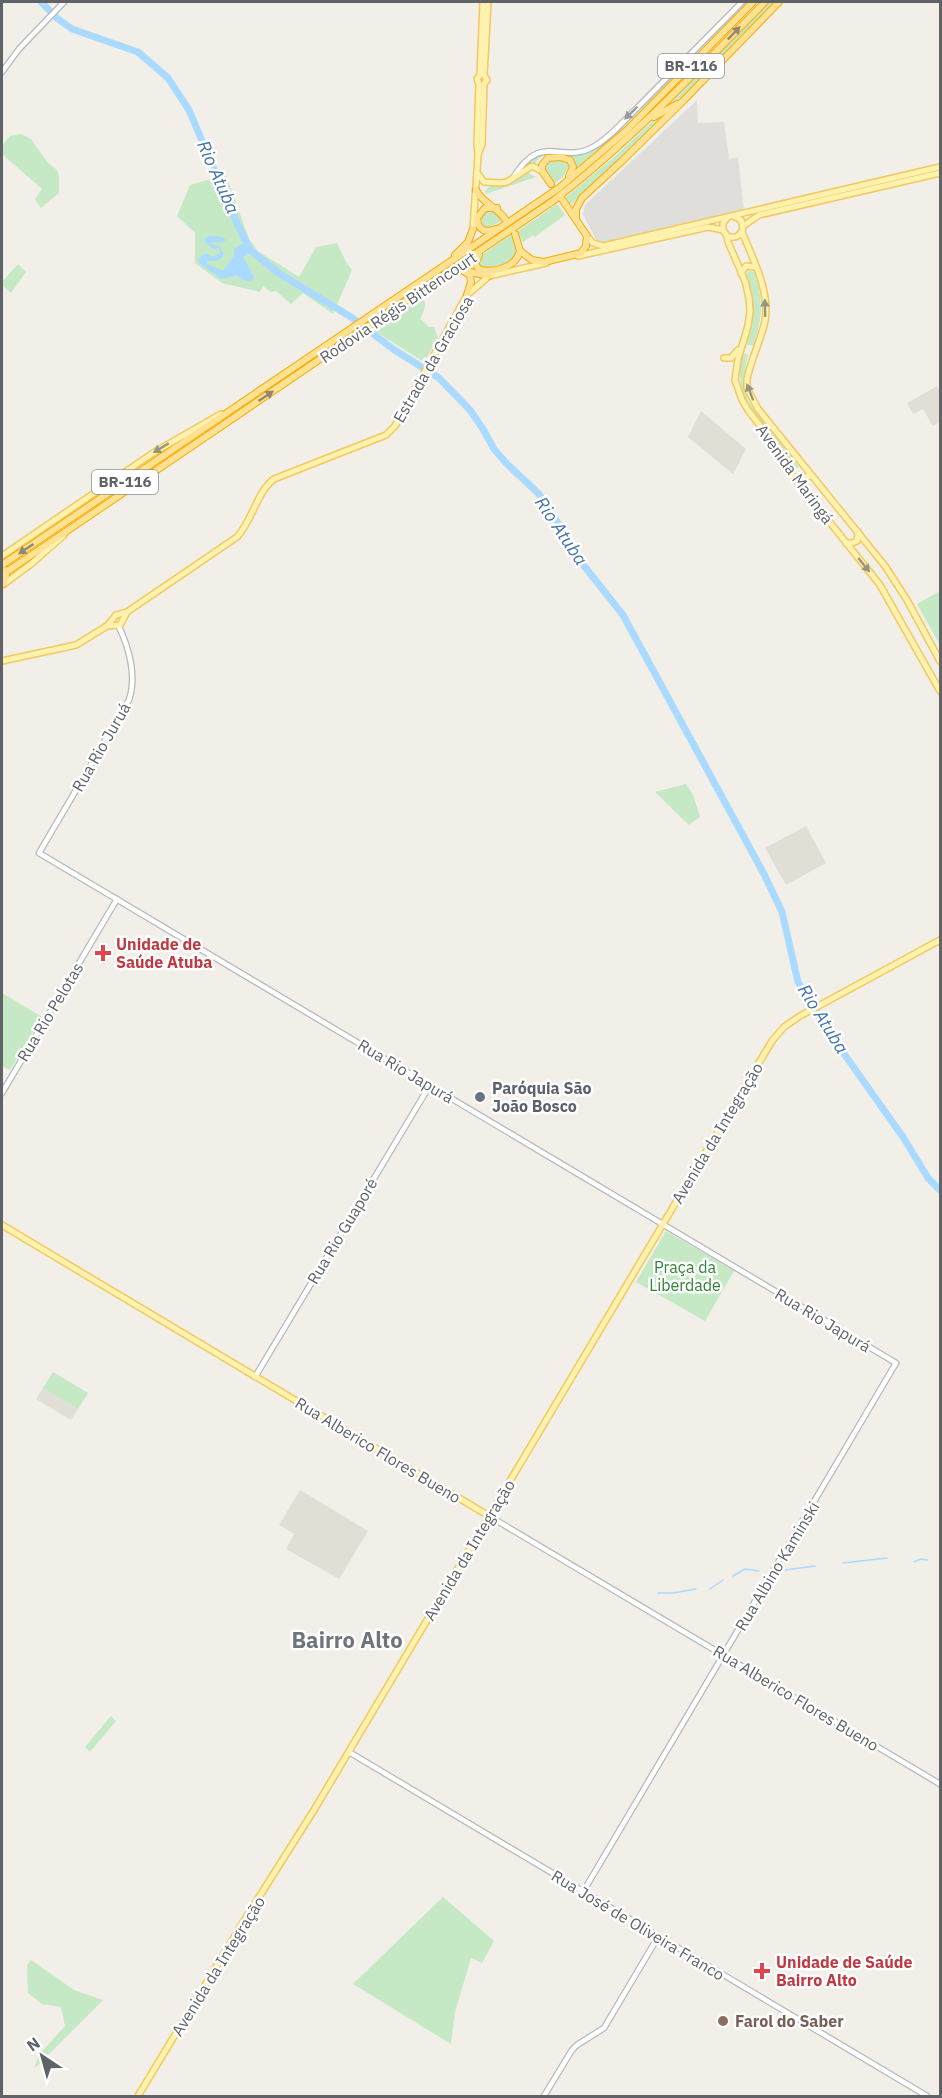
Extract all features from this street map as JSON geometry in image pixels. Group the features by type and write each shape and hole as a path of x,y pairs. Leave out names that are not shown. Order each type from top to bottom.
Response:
{"highway":[{"name":"Rodovia Régis Bittencourt","path":"397,303 559,188 627,130 753,2"},
{"name":"Rodovia Régis Bittencourt","path":"2,565 350,330 371,320 488,246 553,201 648,120 765,2"},
{"path":"576,218 576,208 582,198 683,101 779,2"},
{"path":"648,120 683,101"},
{"path":"551,184 542,171 542,165 548,158 560,157 570,160 573,170 559,188"},
{"path":"476,190 479,197 496,208 505,219"},
{"path":"515,234 520,251 539,262 582,252 587,244 587,236 562,199"},
{"path":"496,208 489,207 481,211 477,223 486,232 503,226"},
{"path":"397,303 417,281 456,254 468,242 473,229"},
{"path":"488,246 475,260 476,267 482,271 511,266 520,251"},
{"path":"397,303 424,293 457,270 489,276"},
{"path":"464,271 468,273 471,280 467,295"},
{"name":"Rodovia Régis Bittencourt","path":"4,573 356,334 371,320"},
{"path":"2,565 4,573 2,585"}],"main road":[{"path":"482,75 483,2"},
{"path":"473,229 478,155 482,144 482,84 477,79 482,75 488,2"},
{"path":"476,190 484,182 501,183 532,166 542,171"},
{"path":"587,236 593,243 603,246 940,167"},
{"path":"477,173 484,182"},
{"path":"742,229 740,219 731,217 723,223 723,230 728,236 734,237 759,215 940,173"},
{"name":"Estrada da Graciosa","path":"118,621 237,537 249,522 264,489 274,479 373,441 390,432 467,295 489,276 708,227 723,230"},
{"name":"Avenida Maringá","path":"742,229 762,287 766,308 765,321 747,379 747,388 758,409 857,531 902,591 940,661"},
{"name":"Avenida Maringá","path":"728,236 728,242 749,298 750,311 735,380 742,400 778,449 787,469 880,585 940,691"},
{"path":"741,273 746,266 755,267"},
{"path":"742,344 743,349 747,352 755,349"},
{"path":"724,358 731,358 735,355 742,344"},
{"path":"2,556 153,453 248,399"},
{"path":"800,485 803,477 812,476"},
{"path":"2,585 40,557 78,522"},
{"path":"845,542 850,544 857,541 857,531"},
{"path":"2,661 76,645 118,621"},
{"name":"Avenida da Integração","path":"138,2097 349,1752 776,1036 789,1023 807,1012 940,940"},
{"name":"Rua Alberico Flores Bueno","path":"2,1226 489,1516"}],"street":[{"path":"2,72 19,49 64,2"},
{"path":"512,179 522,164 540,152 577,151 593,147 666,79 742,2"},
{"name":"Rua Rio Juruá","path":"39,853 129,700 133,687 132,673 118,621"},
{"name":"Rua Rio Japurá","path":"39,853 896,1363"},
{"name":"Rua Rio Pelotas","path":"2,1093 117,899"},
{"name":"Rua Rio Guaporé","path":"255,1377 430,1085"},
{"name":"Rua Albino Kaminski","path":"583,1892 896,1363"},
{"name":"Rua Alberico Flores Bueno","path":"489,1516 940,1784"},
{"name":"Rua José de Oliveira Franco","path":"349,1752 927,2097"},
{"path":"544,2097 576,2045 604,2028 658,1937"}],"shaded area":[{"path":"697,100 698,123 724,122 729,159 738,157 744,211 602,243 597,241 583,215 585,205"},
{"path":"937,386 940,392 940,422 933,426 923,409 913,414 907,403"},
{"path":"701,411 746,449 733,474 688,437"},
{"path":"806,826 826,863 786,885 765,848"},
{"path":"43,1388 78,1409 71,1420 36,1399"},
{"path":"300,1490 368,1531 339,1579 286,1549 294,1534 279,1525"}],"green space":[{"path":"770,2 776,2 680,100 668,106"},
{"path":"670,78 672,79 618,133 575,169 562,155 554,154 540,157 535,164 525,163 544,152 591,150"},
{"path":"671,111 571,205 566,197 655,119"},
{"path":"21,134 31,139 48,163 57,170 59,176 59,193 41,208 35,199 42,189 2,154 2,146 10,136"},
{"path":"550,160 563,161 569,166 563,177 555,183 545,171 545,166"},
{"path":"528,173 536,177 486,194 485,191 491,185 508,185"},
{"path":"226,175 249,239 258,251 299,277 316,247 337,243 352,270 333,314 303,293 291,304 276,291 271,292 263,286 260,292 222,283 195,263 195,233 177,216 190,185"},
{"path":"557,204 565,215 535,237 533,235 523,242 518,231"},
{"path":"493,210 502,221 487,228 482,224 481,218"},
{"path":"510,235 516,249 511,263 485,268 480,265 481,256"},
{"path":"18,264 26,272 11,293 2,285 2,282"},
{"path":"749,271 754,272 761,301 759,326 753,346 746,344 753,310 751,292 745,275"},
{"path":"423,297 425,306 420,319 429,327 434,327 438,338 424,362 373,330"},
{"path":"742,352 748,355 744,378 748,401 799,467 792,472 781,450 754,414 743,394 740,382"},
{"path":"940,591 940,645 917,604"},
{"path":"686,784 693,795 700,817 689,825 655,792"},
{"path":"2,993 42,1017 10,1070 2,1066"},
{"name":"Praça da Liberdade","path":"666,1231 734,1271 705,1321 636,1282"},
{"path":"53,1372 88,1393 78,1409 43,1388"},
{"path":"111,1716 116,1721 90,1752 85,1747"},
{"path":"443,1897 494,1941 482,1963 471,1958 455,2012 451,2044 353,1984"},
{"path":"31,1960 74,1990 103,2000 34,2069 39,2055 65,2026 61,2007 42,2004 28,1993 27,1965"}],"water":[{"path":"206,237 222,237 226,240 208,243 219,246 224,254 219,260 207,261 207,264 223,271 234,256 234,249 244,243 250,253 243,257 254,278 251,281 242,280 237,275 222,279 199,263 199,258 206,253 212,257 220,253 219,248 213,249 204,241"}],"waterway":[{"name":"Rio Atuba","path":"41,2 72,29 138,52 168,78 189,110 250,250 280,274 351,317 393,349 439,378 470,410 494,449 506,463 538,493 581,562 623,615 764,874 782,912 798,982 835,1041 903,1137 928,1178 940,1190"},
{"path":"843,1563 887,1558"},
{"path":"914,1562 921,1559 927,1560"},
{"path":"785,1570 815,1566"},
{"path":"733,1576 745,1569 759,1571"},
{"path":"710,1589 723,1580"},
{"path":"658,1593 696,1589"}],"place":[{"name":"Unidade de Saúde Atuba","path":"103,953"},
{"name":"Paróquia São João Bosco","path":"480,1097"},
{"name":"Unidade de Saúde Bairro Alto","path":"762,1971"},
{"name":"Farol do Saber","path":"723,2021"}],"district":[{"name":"Bairro Alto","path":"347,1640"}]}
